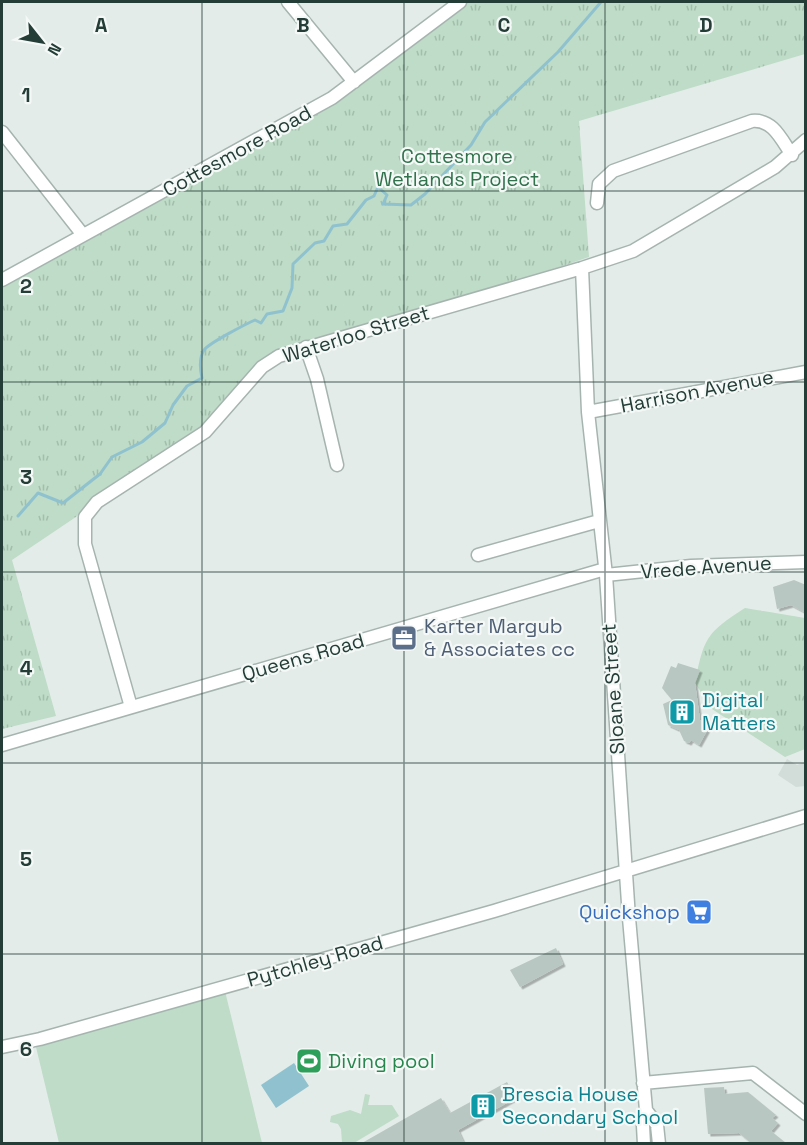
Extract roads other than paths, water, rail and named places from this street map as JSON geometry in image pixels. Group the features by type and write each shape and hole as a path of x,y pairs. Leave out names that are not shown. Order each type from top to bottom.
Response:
{"street":[{"path":"288,2 354,82"},
{"name":"Cottesmore Road","path":"2,280 312,110 354,82 460,2"},
{"path":"597,203 599,184 614,171 752,121 759,120 771,125 792,155"},
{"path":"2,132 84,235"},
{"name":"Waterloo Street","path":"131,707 85,544 84,524 88,512 106,495 205,432 270,361 306,347 582,268 633,251 757,179 792,155 806,140"},
{"name":"Sloane Street","path":"582,268 588,412 605,572 646,1110 643,1126 644,1143"},
{"path":"306,347 317,379 337,465"},
{"name":"Harrison Avenue","path":"588,412 806,372"},
{"path":"478,555 599,521"},
{"name":"Vrede Avenue","path":"605,572 806,562"},
{"name":"Queens Road","path":"2,745 605,572"},
{"name":"Pytchley Road","path":"2,1047 39,1040 494,911 806,816"},
{"path":"643,1083 753,1073 806,1114"},
{"name":"Sloane Street","path":"646,1110 657,1125 658,1143"}],"water":[{"name":"Diving pool","path":"309,1050 319,1066 309,1074 298,1057"},
{"path":"294,1063 309,1086 276,1108 261,1085"}],"waterway":[{"path":"18,516 38,493 63,503 100,474 112,457 142,442 165,423 173,405 187,386 202,378 200,364 204,350 220,338 250,322 255,320 261,323 267,314 283,311 292,288 293,264 315,243 324,241 333,226 347,224 366,200 374,196 378,187 387,195 383,204 411,205 425,194 471,145 485,122 558,52 601,2"}],"place":[{"name":"Karter Margub & Associates cc","path":"404,638"},
{"name":"Digital Matters","path":"682,712"},
{"name":"Quickshop","path":"699,912"},
{"name":"Diving pool","path":"309,1061"},
{"name":"Brescia House Secondary School","path":"483,1106"}],"park label":[{"name":"Cottesmore Wetlands Project","path":"457,168"}]}
